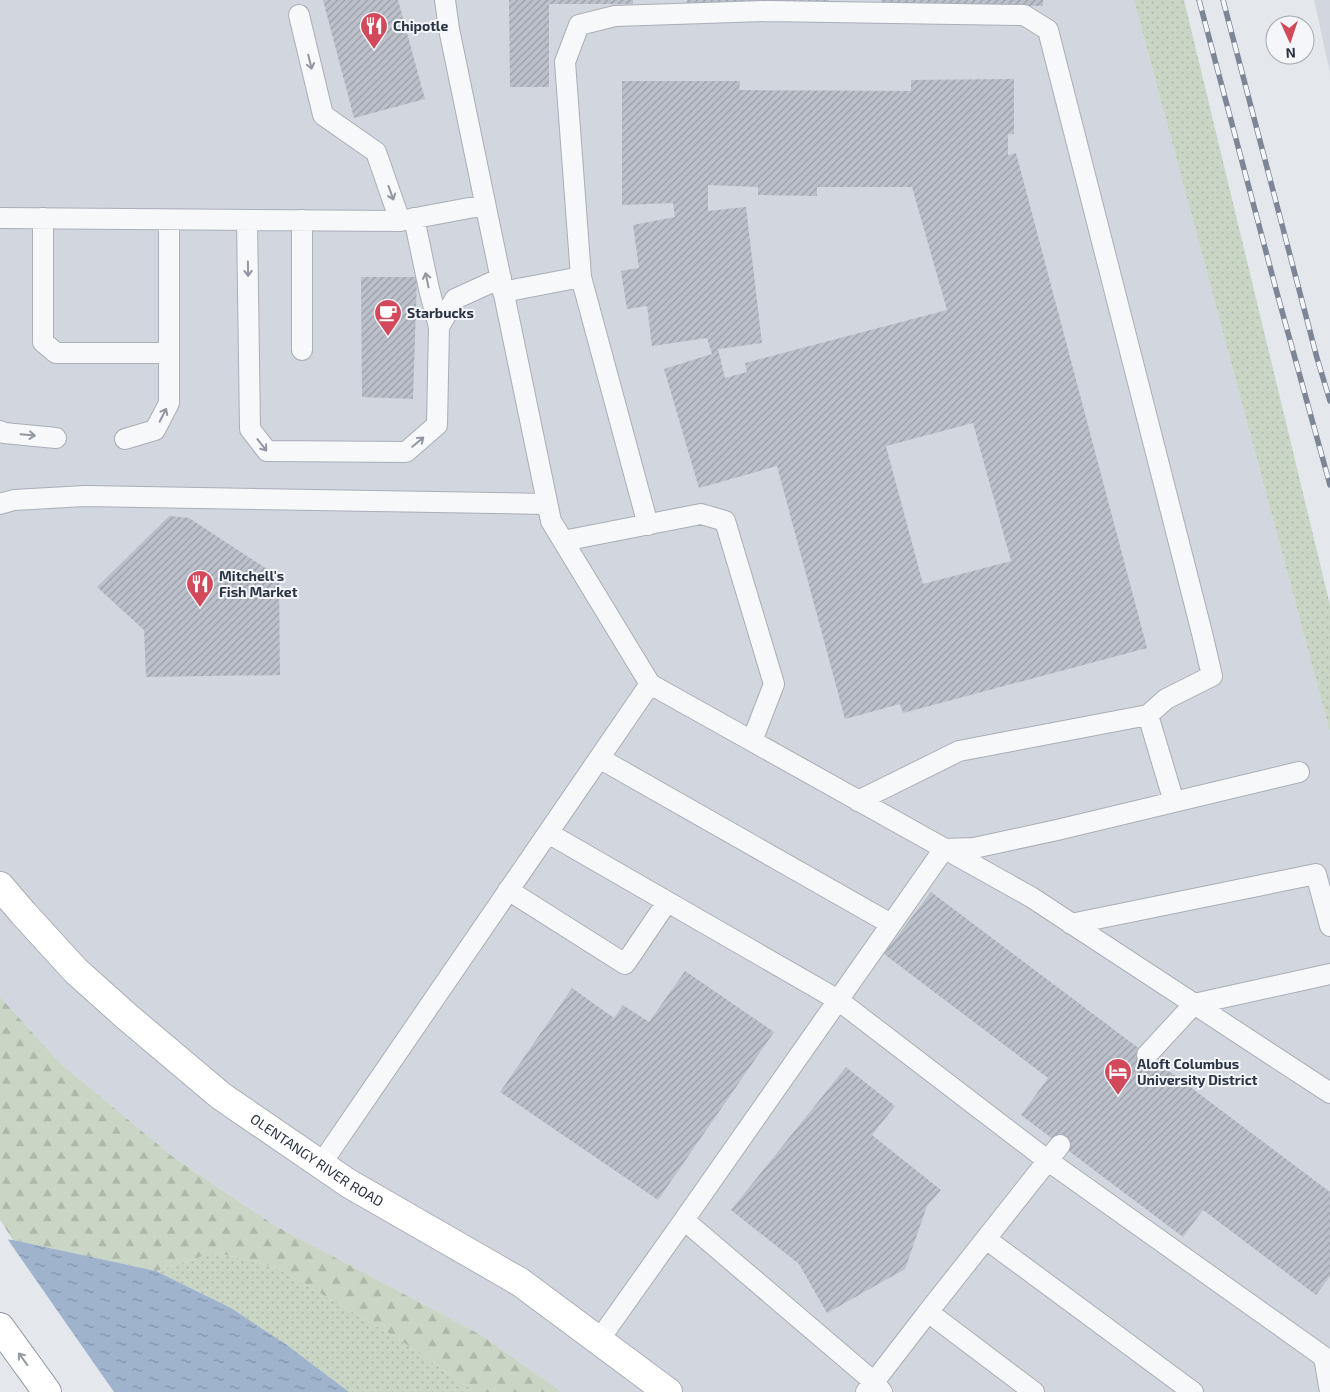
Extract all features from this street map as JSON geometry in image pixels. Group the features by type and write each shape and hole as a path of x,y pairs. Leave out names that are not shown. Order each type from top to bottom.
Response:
{"main road":[{"name":"OLENTANGY RIVER ROAD","path":"0,886 22,913 76,971 221,1096 348,1183 520,1282 668,1392"},
{"path":"0,1327 46,1392"}],"lane":[{"path":"445,0 449,29 551,522 650,684 1031,897 1330,1093"},
{"path":"648,525 581,277 565,62 579,25 615,16 767,11 1024,15 1048,30 1212,676 1166,699 1148,715 959,751 858,801"},
{"path":"247,220 250,429 267,452 406,452 437,425 439,327 407,220 376,152 323,115 299,15"},
{"path":"0,218 407,220 485,205"},
{"path":"43,218 43,342 56,353 169,352"},
{"path":"126,439 156,430 169,403 169,220"},
{"path":"302,220 302,350"},
{"path":"439,327 454,298 502,285 581,277"},
{"path":"0,431 56,438"},
{"path":"0,504 14,500 85,496 547,504"},
{"path":"563,541 701,514 726,521 774,684 752,741"},
{"path":"321,1164 650,684"},
{"path":"1148,715 1174,802"},
{"path":"599,758 892,924"},
{"path":"944,849 974,848 1057,830 1299,772"},
{"path":"548,833 838,1000 1047,1160 1324,1357 1330,1392"},
{"path":"599,1340 944,849"},
{"path":"1071,924 1316,874 1330,926"},
{"path":"508,890 625,964 667,902"},
{"path":"1147,1055 1194,1004 1330,974"},
{"path":"684,1220 874,1389 928,1312 1060,1145"},
{"path":"986,1239 1193,1392"},
{"path":"928,1312 1034,1392"}],"shaded area":[{"path":"0,0 1134,0 1330,732 1330,1392 562,1392 481,1335 274,1225 173,1157 60,1063 0,997"},
{"path":"1314,0 1330,0 1330,73"}],"green space":[{"path":"1134,0 1184,0 1330,605 1330,732"},
{"path":"0,997 60,1063 173,1157 274,1225 481,1335 562,1392 475,1392 397,1338 277,1268 215,1252 156,1271 13,1240 0,1220"},
{"path":"215,1252 277,1268 397,1338 475,1392 349,1392 287,1345 231,1308 156,1271"}],"water":[{"path":"0,1239 13,1240 156,1271 231,1308 287,1345 349,1392 0,1392"}],"pier":[{"path":"0,1237 6,1237 114,1392 0,1392"}],"building":[{"name":"Chipotle","path":"323,0 398,0 425,99 354,118"},
{"path":"509,0 633,0 633,4 549,4 549,87 510,87"},
{"path":"687,0 829,0 829,6 687,4"},
{"path":"881,0 1043,0 1043,6 881,5"},
{"path":"1014,79 1014,134 1008,134 1008,155 1016,153 1147,648 903,713 900,704 845,719 777,466 699,488 664,369 712,354 707,338 652,346 647,306 627,309 621,271 639,268 633,225 675,217 673,203 622,205 622,81 740,81 739,90 911,91 911,80","holes":["708,185 758,187 758,195 817,196 817,187 912,187 947,310 745,363 747,372 725,378 718,349 762,343 746,207 708,211","973,423 1011,561 923,584 886,446"]},
{"name":"Starbucks","path":"361,277 417,277 413,399 362,397"},
{"name":"Mitchell's Fish Market","path":"169,516 189,518 279,577 280,675 146,677 144,630 97,587"},
{"name":"Aloft Columbus University District","path":"931,892 1330,1192 1330,1276 1316,1295 1203,1210 1183,1237 1021,1115 1048,1078 884,954"},
{"path":"685,971 774,1032 658,1200 500,1092 572,988 614,1018 623,1005 649,1022"},
{"path":"846,1067 895,1106 872,1135 941,1190 927,1206 905,1269 827,1313 799,1264 731,1210"}],"railway":[{"path":"1199,0 1330,485"},
{"path":"1223,0 1330,401"}],"place":[{"name":"Chipotle","path":"374,50"},
{"name":"Starbucks","path":"388,337"},
{"name":"Mitchell's Fish Market","path":"200,608"},
{"name":"Aloft Columbus University District","path":"1118,1096"}]}
